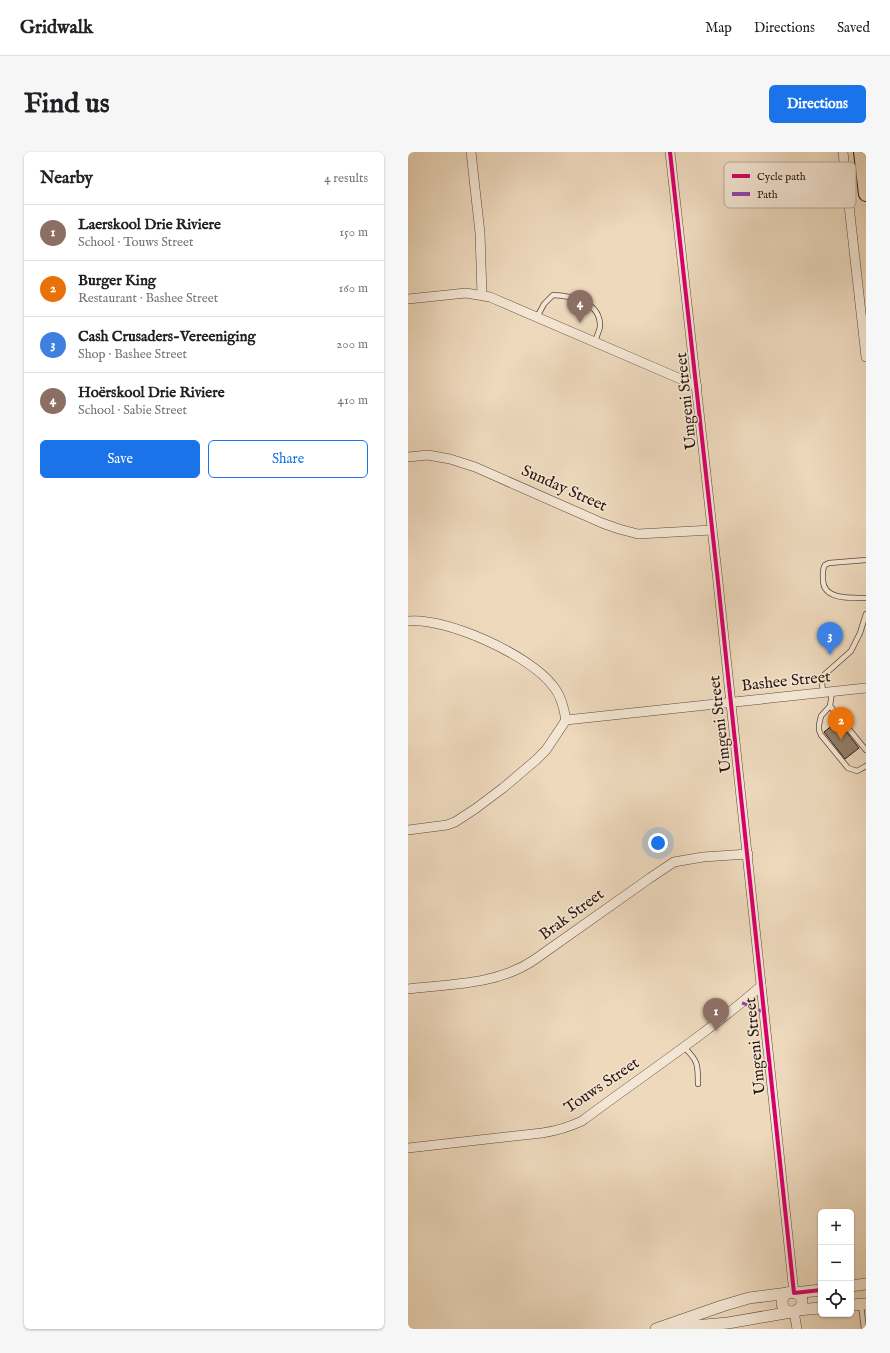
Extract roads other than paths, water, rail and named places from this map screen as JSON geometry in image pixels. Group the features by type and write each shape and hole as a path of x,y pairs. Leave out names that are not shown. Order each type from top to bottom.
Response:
{"main road":[{"path":"861,152 866,194"}],"street":[{"path":"471,152 480,233 482,295"},
{"name":"Umgeni Street","path":"670,152 697,386 730,703 748,854 791,1293"},
{"path":"843,152 844,162"},
{"path":"849,208 866,357"},
{"path":"408,299 466,293 494,298 697,386"},
{"name":"Sunday Street","path":"408,457 428,455 450,459 475,467 619,530 638,534 712,530"},
{"path":"408,620 425,621 454,628 524,660 541,673 554,687 564,708 566,720 546,750 536,760 503,788 462,818 447,825 408,830"},
{"name":"Bashee Street","path":"566,720 866,687"},
{"name":"Brak Street","path":"408,989 476,982 504,976 534,960 674,862 703,857 748,854"},
{"name":"Touws Street","path":"408,1148 542,1133 565,1128 582,1121 742,1003 761,986"},
{"path":"854,1286 866,1284"},
{"path":"656,1329 749,1298 818,1290"},
{"path":"791,1293 800,1296 801,1302 799,1308 794,1311 785,1309 782,1304 783,1297 791,1293"},
{"path":"656,1329 728,1323 794,1311 818,1308"},
{"path":"794,1311 797,1329"}],"lane":[{"path":"537,317 544,304 553,295 578,299 589,304 598,314 600,329 595,342"},
{"path":"866,560 829,563 825,564 823,568 823,584 830,594 866,598"},
{"path":"866,614 860,633 851,651 824,675 822,682 827,692 830,706 866,750"},
{"path":"830,706 821,716 819,725 821,735 848,768 857,771 866,766"},
{"path":"684,1046 696,1060 698,1069 698,1084"},
{"path":"859,1305 864,1329"}],"place":[{"name":"Hoërskool Drie Riviere","path":"580,323"},
{"name":"Cash Crusaders-Vereeniging","path":"830,655"},
{"name":"Burger King","path":"841,740"},
{"name":"Laerskool Drie Riviere","path":"716,1031"}]}
